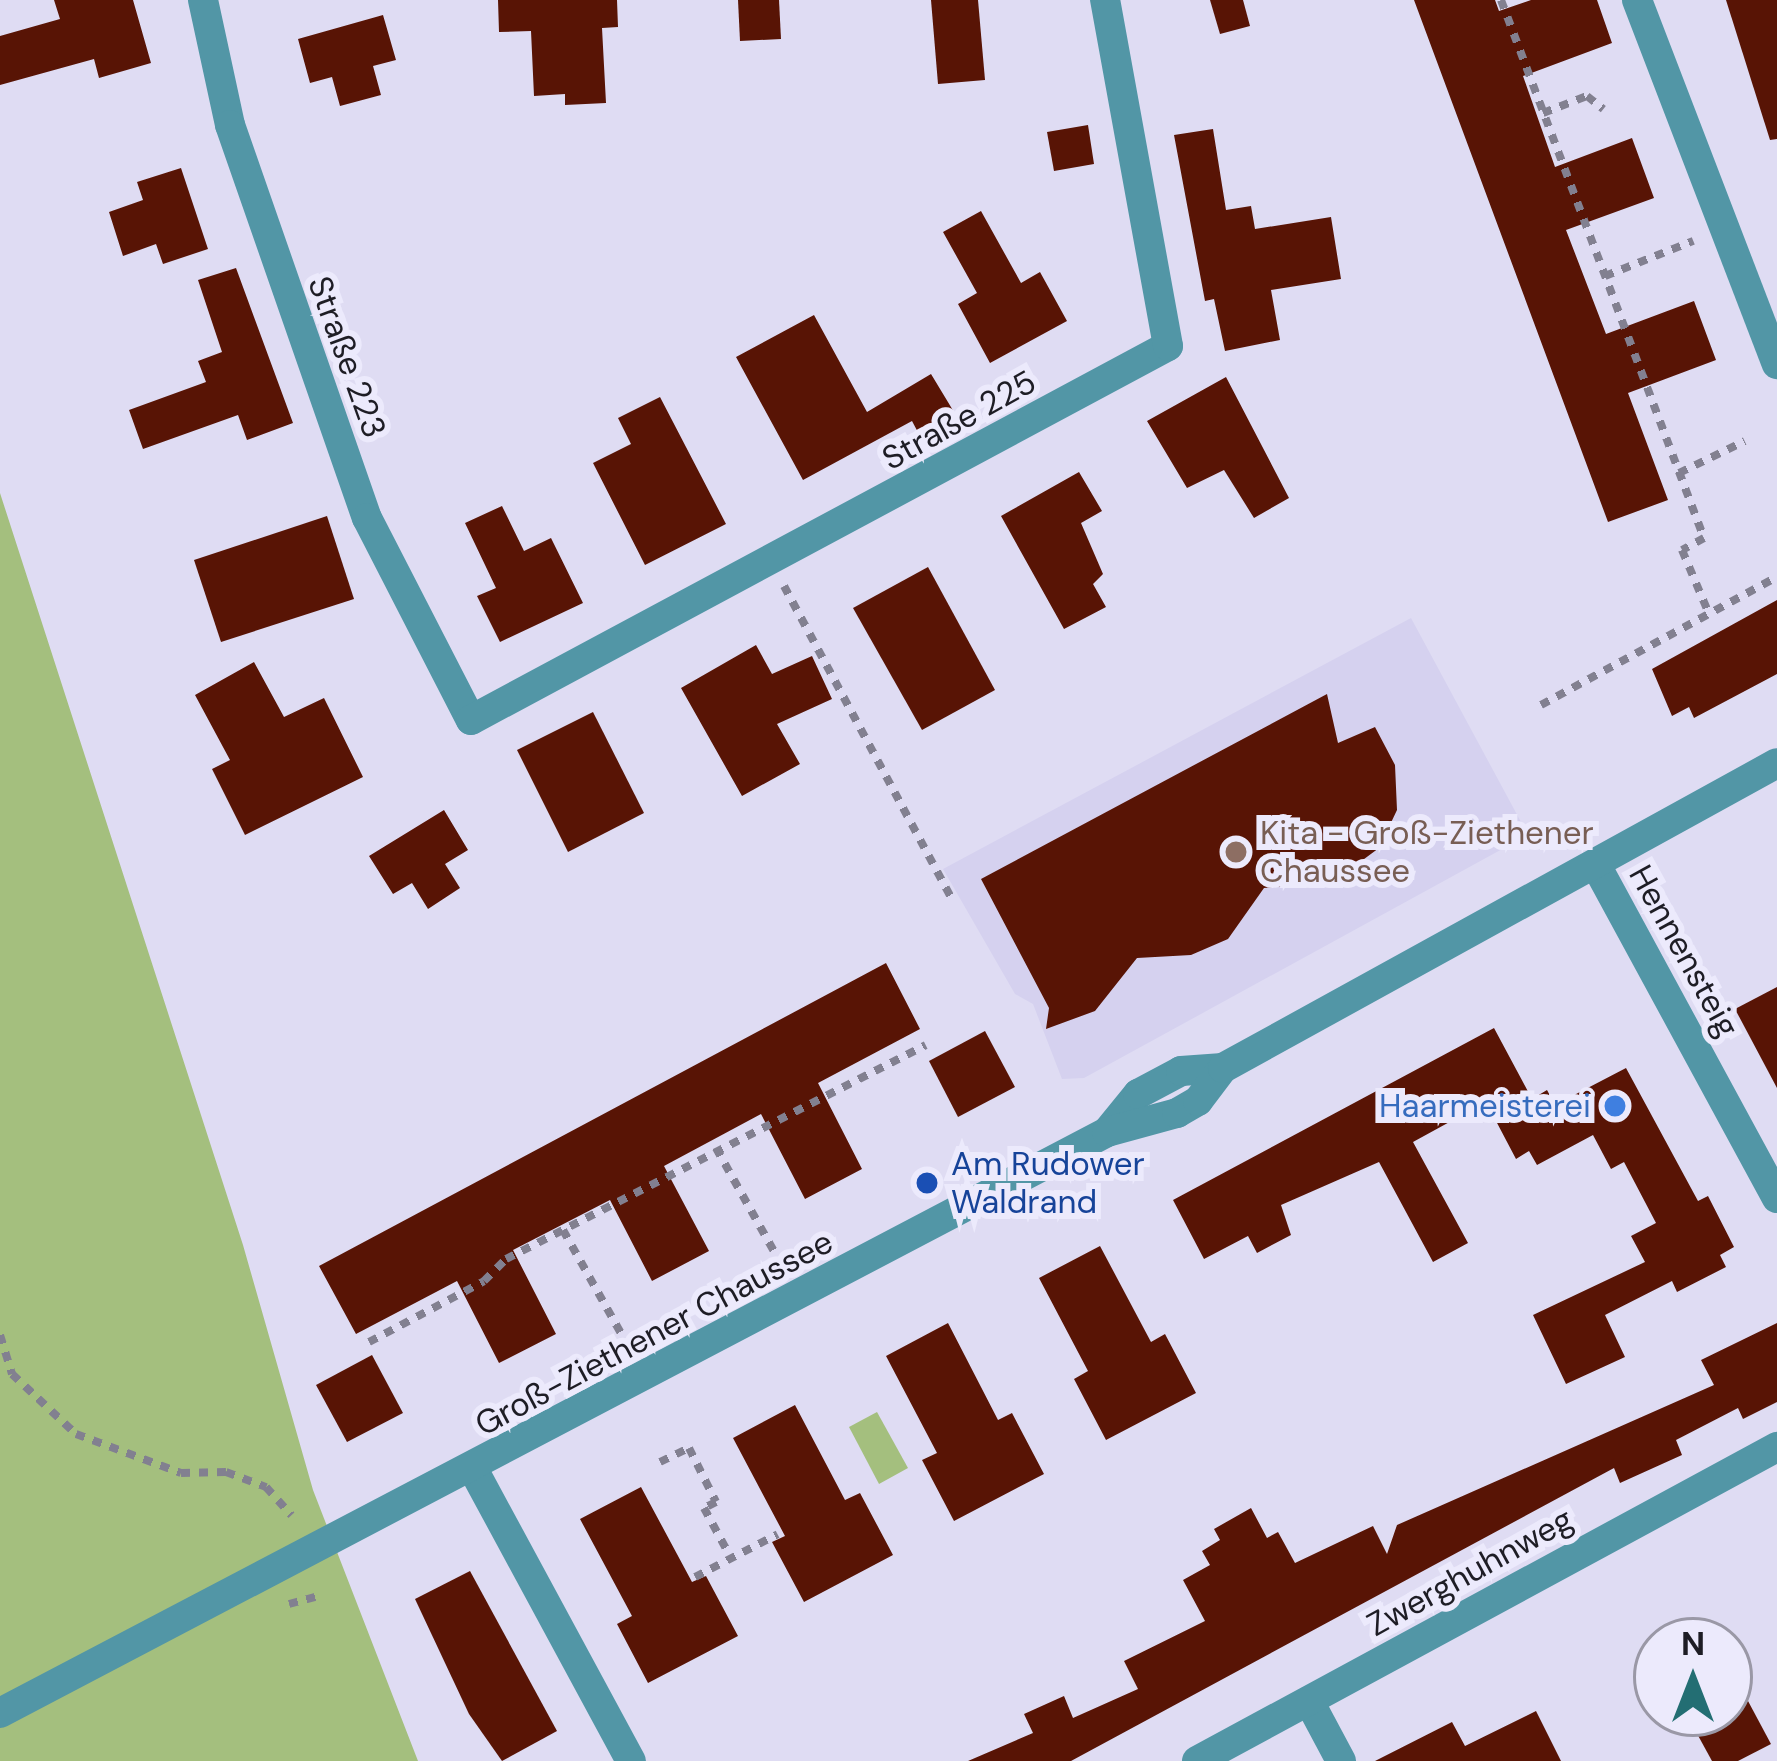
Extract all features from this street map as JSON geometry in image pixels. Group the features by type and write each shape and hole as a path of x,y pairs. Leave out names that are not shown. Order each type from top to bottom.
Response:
{"street":[{"name":"Straße 223","path":"203,0 230,125 367,518 471,720"},
{"name":"Straße 225","path":"471,720 772,563 1168,346 1105,0"},
{"path":"1636,0 1777,364"},
{"name":"Groß-Ziethener Chaussee","path":"0,1713 473,1469 1107,1132 1177,1113 1198,1101 1223,1068 1777,763"},
{"name":"Hennensteig","path":"1596,865 1777,1198"},
{"name":"Zwerghuhnweg","path":"1197,1761 1777,1447"},
{"path":"473,1469 631,1761"},
{"path":"1309,1701 1341,1761"}],"path":[{"path":"1501,0 1704,538 1682,550 1709,614"},
{"path":"1544,112 1587,96 1603,109"},
{"path":"1605,276 1709,235"},
{"path":"1679,473 1745,441"},
{"path":"772,563 950,896"},
{"path":"1541,705 1777,577"},
{"path":"369,1342 716,1148 926,1045"},
{"path":"716,1148 776,1256"},
{"path":"563,1230 623,1337"},
{"path":"0,1335 12,1374 32,1400 76,1434 182,1473 226,1472 266,1486 291,1515"},
{"path":"660,1462 688,1448 716,1502 704,1508 730,1558"},
{"path":"695,1577 778,1534"}],"shaded area":[{"name":"Kita - Groß-Ziethener Chaussee","path":"1411,618 1528,835 1084,1078 1062,1079 1033,1004 1015,994 943,869"}],"green space":[{"path":"0,493 243,1245 313,1490 418,1761 0,1761"},
{"path":"877,1412 908,1468 879,1484 849,1427"}],"building":[{"path":"54,0 133,0 151,63 99,78 94,59 0,85 0,36 60,19"},
{"path":"498,0 617,0 618,27 602,28 606,103 565,105 565,94 534,96 531,31 499,32"},
{"path":"738,0 779,0 781,39 740,41"},
{"path":"931,0 978,0 985,80 938,84"},
{"path":"1210,0 1243,0 1250,26 1220,34"},
{"path":"1414,0 1495,0 1499,11 1531,0 1597,0 1612,43 1523,76 1555,167 1632,138 1654,198 1566,230 1606,334 1694,301 1716,360 1628,393 1668,500 1608,522"},
{"path":"1726,0 1777,0 1777,139 1770,140"},
{"path":"383,15 396,60 373,66 381,95 340,106 332,77 310,83 298,39"},
{"path":"1088,125 1094,164 1054,171 1047,132"},
{"path":"1213,129 1226,210 1251,206 1255,229 1331,217 1341,279 1271,290 1280,340 1225,351 1214,299 1205,301 1174,135"},
{"path":"181,168 208,249 163,264 156,244 123,256 109,212 143,200 137,182"},
{"path":"981,211 1021,283 1040,272 1067,321 990,363 958,304 977,293 943,232"},
{"path":"236,268 293,423 247,440 238,415 143,449 129,410 206,382 198,361 222,352 198,280"},
{"path":"814,315 867,412 931,374 957,417 921,438 912,421 803,480 736,357"},
{"path":"1226,377 1289,498 1254,518 1224,470 1187,488 1147,421"},
{"path":"660,397 726,524 645,565 593,463 631,444 618,418"},
{"path":"1079,472 1102,511 1081,523 1103,574 1093,584 1106,607 1064,629 1001,516"},
{"path":"502,506 524,551 551,538 583,603 500,642 477,596 496,588 465,523"},
{"path":"327,516 354,599 221,642 194,560"},
{"path":"928,567 995,690 922,730 853,608"},
{"path":"1777,600 1777,674 1694,718 1689,707 1672,716 1652,669"},
{"path":"756,645 772,674 812,656 832,699 777,724 800,764 742,796 681,688"},
{"path":"254,662 284,717 324,698 363,777 245,835 212,769 230,760 195,695"},
{"path":"1327,694 1338,743 1375,727 1395,765 1397,810 1379,848 1333,882 1264,888 1228,939 1191,955 1137,958 1095,1011 1046,1029 1049,1008 981,879"},
{"path":"593,712 644,813 568,852 517,750"},
{"path":"444,810 468,850 445,864 460,888 428,909 412,883 393,894 369,856"},
{"path":"886,963 920,1029 818,1083 862,1169 805,1199 761,1114 664,1166 709,1251 652,1281 610,1200 513,1250 556,1334 499,1363 457,1281 356,1334 319,1266"},
{"path":"1777,987 1777,1088 1735,1009"},
{"path":"1494,1028 1532,1099 1547,1090 1555,1105 1626,1068 1698,1201 1708,1196 1734,1247 1720,1255 1726,1267 1677,1292 1672,1281 1605,1315 1625,1357 1566,1384 1533,1315 1645,1262 1631,1236 1656,1223 1624,1162 1611,1169 1593,1135 1537,1165 1529,1151 1516,1159 1486,1102 1413,1142 1468,1243 1433,1262 1379,1162 1281,1205 1291,1235 1257,1253 1248,1236 1204,1259 1173,1200"},
{"path":"985,1031 1015,1087 958,1117 929,1061"},
{"path":"1100,1246 1151,1342 1165,1334 1196,1393 1106,1440 1074,1379 1088,1371 1039,1278"},
{"path":"948,1323 998,1420 1012,1413 1044,1474 954,1521 922,1460 937,1453 886,1356"},
{"path":"1777,1323 1777,1402 1743,1419 1738,1408 1676,1440 1682,1455 1620,1483 1614,1468 1071,1761 968,1761 1033,1733 1024,1714 1064,1696 1073,1718 1138,1689 1124,1661 1205,1621 1183,1580 1210,1565 1202,1551 1220,1540 1214,1529 1251,1508 1267,1538 1278,1532 1295,1563 1373,1526 1387,1554 1397,1525 1714,1385 1701,1360"},
{"path":"372,1355 403,1413 347,1442 316,1385"},
{"path":"795,1405 845,1500 860,1493 893,1555 804,1602 772,1542 785,1536 733,1438"},
{"path":"641,1487 692,1582 706,1576 738,1636 648,1683 617,1624 632,1616 580,1519"},
{"path":"470,1571 557,1731 502,1761 469,1714 415,1599"},
{"path":"1753,1710 1771,1744 1738,1761 1712,1761 1699,1737 1753,1737"},
{"path":"1536,1711 1561,1761 1375,1761 1452,1722 1465,1746"}],"place":[{"name":"Kita - Groß-Ziethener Chaussee","path":"1236,852"},
{"name":"Haarmeisterei","path":"1615,1106"},
{"name":"Am Rudower Waldrand","path":"927,1183"}]}
